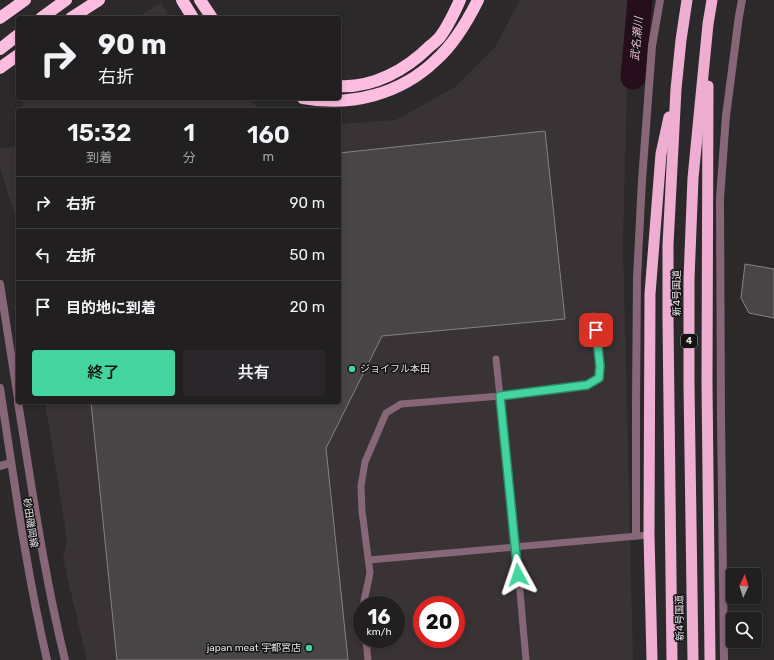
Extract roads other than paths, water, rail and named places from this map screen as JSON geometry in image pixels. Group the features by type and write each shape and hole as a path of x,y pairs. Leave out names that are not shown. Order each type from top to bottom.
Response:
{"highway":[{"path":"0,18 25,0"},
{"path":"44,16 66,0"},
{"path":"73,16 99,0"},
{"path":"182,0 192,16"},
{"path":"200,0 211,16"},
{"path":"341,86 347,87 373,82 397,72 421,55 439,38 451,19 460,0"},
{"path":"314,100 335,102 354,100 376,95 400,86 425,70 452,44 478,0"},
{"name":"新4号国道","path":"672,660 668,245 676,89 687,0"},
{"name":"新4号国道","path":"693,660 689,279 693,178 708,24 712,0"},
{"path":"708,24 707,384 710,660"},
{"path":"0,49 16,37"},
{"path":"1,67 16,56"},
{"path":"652,660 649,535 650,294 661,154 676,89"}],"street":[{"path":"636,535 637,278 642,180 652,46 660,0"},
{"path":"724,660 720,198 726,116 742,0"},
{"path":"0,284 16,386"},
{"name":"砂田磯岡線","path":"0,388 3,424 11,463 24,547 47,660"},
{"name":"砂田磯岡線","path":"18,404 40,542 65,660"},
{"path":"0,466 11,463"}],"lane":[{"path":"365,596 370,573 362,511 361,486 365,462 386,413 401,404 500,396 587,385 599,378 600,366 594,316"},
{"path":"496,359 516,546 526,660"},
{"path":"369,560 649,535"},
{"path":"367,648 368,660"}],"waterway":[{"name":"武名瀬川","path":"633,77 640,0"}],"place":[{"name":"ジョイフル本田","path":"352,369"},
{"name":"japan meat 宇都宮店","path":"309,648"}]}
